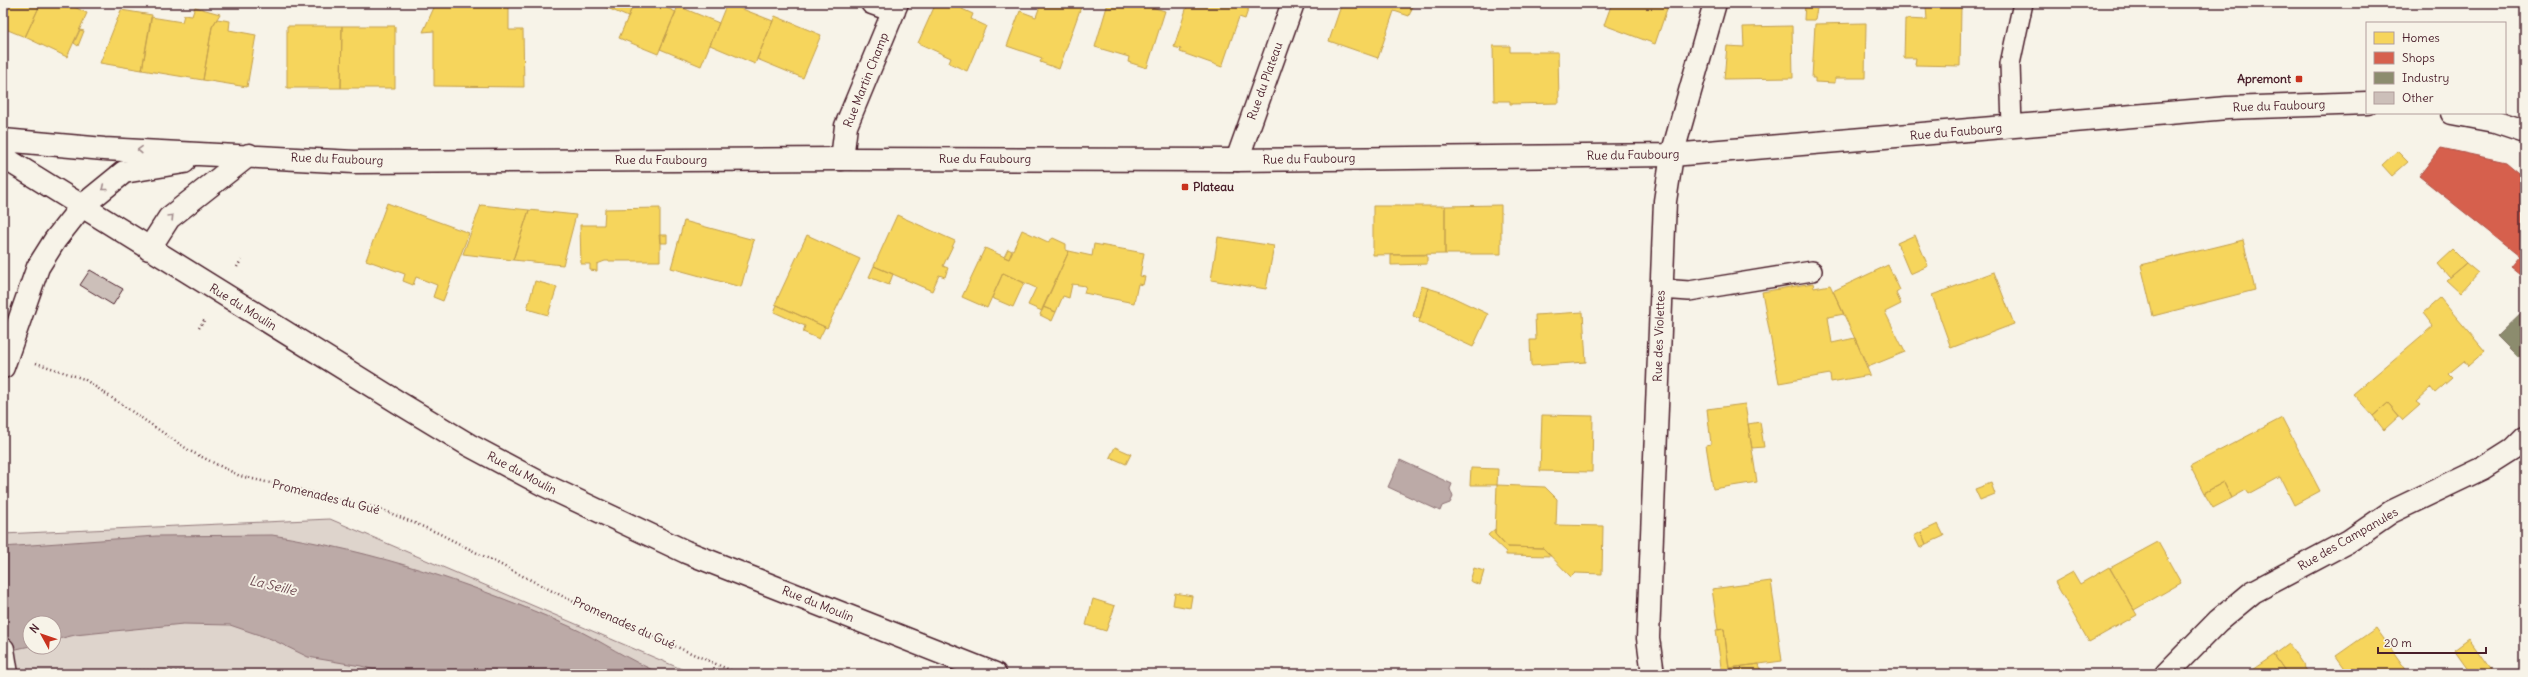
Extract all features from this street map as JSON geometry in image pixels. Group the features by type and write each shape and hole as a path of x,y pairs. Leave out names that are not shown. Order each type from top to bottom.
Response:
{"main road":[{"path":"872,3 896,7"},
{"name":"Rue du Plateau","path":"1237,160 1293,3"},
{"name":"Rue des Violettes","path":"1653,674 1648,638 1665,201 1672,155 1714,3"},
{"name":"Rue Martin Champ","path":"842,159 846,126 896,7"},
{"name":"Rue du Faubourg","path":"3,140 104,149 249,155 354,162 842,159 1237,160 1672,155 2226,108 2366,103"},
{"path":"2457,114 2495,121 2525,131"},
{"path":"149,249 169,218 249,155"},
{"name":"Rue du Faubourg","path":"5,359 38,267 55,240 81,207 124,172 160,165 249,155"},
{"path":"3,157 81,207"},
{"name":"Rue du Moulin","path":"81,207 469,445 544,485 686,552 995,674"},
{"name":"Rue des Campanules","path":"2166,674 2218,621 2253,592 2349,541 2391,512 2483,468 2513,449 2525,437"}],"lane":[{"path":"2012,127 2010,64 2023,3"},
{"path":"1661,289 1689,291 1812,271"}],"path":[{"name":"Promenades du Gué","path":"5,359 84,379 190,450 240,476 378,508 438,533 576,603 739,674"},
{"path":"120,674 136,670 221,674"}],"shaded area":[{"path":"330,519 693,674 3,674 3,534"}],"water":[{"path":"1400,460 1452,484 1450,489 1453,497 1450,503 1442,506 1440,511 1388,487"},
{"name":"La Seille","path":"272,535 348,550 386,560 424,571 497,596 569,626 663,674 389,674 361,666 308,657 271,639 230,625 183,624 75,635 62,638 62,615 22,615 22,648 3,652 3,547 156,536"}],"building: Homes":[{"path":"3,3 41,3 25,37 3,28"},
{"path":"41,3 66,3 87,13 67,57 25,37"},
{"path":"436,3 509,3 509,30 523,30 524,87 434,86 434,31 423,32"},
{"path":"596,3 634,3 628,17"},
{"path":"634,3 655,3 676,12 658,54 619,38"},
{"path":"727,3 773,21 755,64 710,45"},
{"path":"936,3 965,3 962,9 973,14 971,19 986,26 967,71 949,63 951,58 918,43"},
{"path":"1041,3 1082,4 1059,69 1040,62 1042,58 1007,46 1020,11 1036,17"},
{"path":"1108,3 1138,3 1165,11 1147,68 1128,62 1129,57 1095,47"},
{"path":"1188,3 1255,3 1255,5 1250,4 1245,19 1239,17 1222,67 1180,52 1181,49 1174,47"},
{"path":"1342,3 1414,3 1409,16 1394,11 1378,58 1329,41"},
{"path":"1612,3 1669,3 1655,44 1604,25"},
{"path":"1805,3 1818,3 1815,20 1804,20"},
{"path":"678,6 719,23 701,66 660,49"},
{"path":"1926,6 1961,7 1960,66 1915,65 1916,58 1904,58 1905,19 1927,20"},
{"path":"195,7 220,14 212,27 203,80 142,70 151,17 182,22 184,15 192,16"},
{"path":"121,10 152,15 142,70 100,63"},
{"path":"775,16 821,35 803,78 757,59"},
{"path":"217,19 230,21 229,30 256,35 247,87 203,80 212,27"},
{"path":"1866,23 1865,78 1835,78 1835,83 1815,82 1815,78 1812,78 1815,24"},
{"path":"287,26 342,26 341,88 287,88"},
{"path":"342,26 395,26 395,88 341,88"},
{"path":"1792,26 1793,78 1724,79 1727,46 1744,47 1743,27"},
{"path":"80,30 84,31 78,46 74,43"},
{"path":"1493,46 1510,46 1510,52 1558,52 1559,103 1510,104 1510,101 1494,101"},
{"path":"2397,151 2408,162 2392,176 2382,165"},
{"path":"387,203 469,233 443,301 433,297 437,285 416,277 413,285 403,281 405,274 366,260"},
{"path":"481,205 529,210 513,260 463,254"},
{"path":"1501,205 1501,254 1445,254 1445,206"},
{"path":"1373,206 1445,206 1445,254 1373,255"},
{"path":"660,208 660,261 605,261 597,264 597,271 590,270 590,264 581,264 580,225 604,225 605,209"},
{"path":"529,210 576,215 563,265 513,260"},
{"path":"897,215 955,241 943,266 948,268 945,277 939,275 932,291 874,266"},
{"path":"684,221 754,240 741,287 671,268"},
{"path":"1022,230 1048,242 1053,238 1066,244 1066,250 1069,251 1042,311 1028,305 1036,288 1003,273 987,308 962,297 985,248 1009,259"},
{"path":"659,235 667,235 667,243 660,243"},
{"path":"807,235 860,259 827,328 775,304"},
{"path":"1915,235 1928,266 1910,274 1897,243"},
{"path":"1218,237 1274,246 1266,289 1211,280"},
{"path":"2243,240 2255,290 2153,316 2141,265"},
{"path":"1094,244 1144,253 1140,276 1145,277 1143,285 1138,284 1134,303 1084,293 1086,286 1072,284 1069,298 1063,296 1056,312 1043,307 1069,251 1092,256"},
{"path":"1008,249 1012,251 1009,259 1004,257"},
{"path":"2453,250 2466,263 2449,277 2438,264"},
{"path":"1391,255 1427,255 1427,264 1391,265"},
{"path":"2466,263 2478,273 2460,293 2446,280"},
{"path":"1888,265 1900,290 1896,293 1901,304 1885,312 1905,352 1868,367 1833,291"},
{"path":"874,266 893,274 889,285 869,277"},
{"path":"1994,272 2014,324 1951,348 1932,295"},
{"path":"1003,273 1024,283 1013,307 992,298"},
{"path":"535,281 557,287 548,315 527,309"},
{"path":"1813,283 1814,288 1830,285 1844,314 1828,317 1832,343 1855,338 1870,375 1831,382 1830,374 1779,383 1762,292"},
{"path":"1421,286 1428,288 1420,319 1413,316"},
{"path":"1428,288 1444,293 1488,314 1473,347 1419,322"},
{"path":"2440,298 2485,351 2468,366 2464,361 2448,374 2452,378 2435,393 2431,388 2416,402 2420,405 2403,420 2388,403 2373,416 2353,394 2433,326 2423,313"},
{"path":"777,305 825,327 819,339 803,332 805,326 774,312"},
{"path":"1043,307 1056,312 1052,321 1040,315"},
{"path":"1583,312 1586,362 1531,366 1530,340 1536,340 1535,315"},
{"path":"2388,403 2399,416 2384,430 2373,416"},
{"path":"1745,404 1757,482 1713,489 1706,445 1711,444 1707,409"},
{"path":"1542,415 1593,416 1592,472 1540,471"},
{"path":"2282,418 2320,491 2294,505 2280,477 2249,494 2246,490 2232,498 2224,482 2204,493 2190,466"},
{"path":"1760,422 1764,447 1752,448 1748,424"},
{"path":"1115,447 1131,454 1126,464 1110,457"},
{"path":"1471,468 1498,469 1497,485 1470,485"},
{"path":"2224,482 2232,498 2213,508 2204,493"},
{"path":"1991,483 1995,494 1980,500 1975,489"},
{"path":"1497,485 1545,487 1557,499 1556,525 1603,526 1602,574 1575,573 1571,577 1543,548 1507,547 1495,534"},
{"path":"1938,524 1944,536 1926,544 1921,532"},
{"path":"1495,529 1495,534 1507,547 1543,548 1551,556 1506,555 1506,552 1488,535"},
{"path":"1921,532 1926,544 1920,548 1914,536"},
{"path":"2158,542 2181,583 2134,610 2110,568"},
{"path":"2109,567 2137,615 2089,642 2055,582 2073,572 2080,584"},
{"path":"1474,568 1484,571 1480,585 1470,581"},
{"path":"1771,581 1782,661 1729,668 1724,629 1718,630 1712,589"},
{"path":"1175,593 1192,596 1190,608 1173,605"},
{"path":"1093,599 1115,606 1106,631 1086,625"},
{"path":"2376,628 2409,674 2349,674 2336,656"},
{"path":"1724,629 1729,668 1759,664 1761,670 1722,674 1716,630"},
{"path":"2469,639 2494,674 2471,674 2454,650"},
{"path":"2289,644 2309,674 2287,674 2274,655"},
{"path":"2274,655 2287,674 2246,674"}],"building: Shops":[{"path":"2441,148 2506,162 2525,178 2525,279 2510,267 2519,256 2419,176"}],"building: Industry":[{"path":"2525,309 2525,350 2518,357 2497,336"}],"building: Other":[{"path":"90,270 123,289 113,305 80,285"}],"place":[{"name":"Apremont","path":"2299,79"},
{"name":"Plateau","path":"1185,187"}]}
